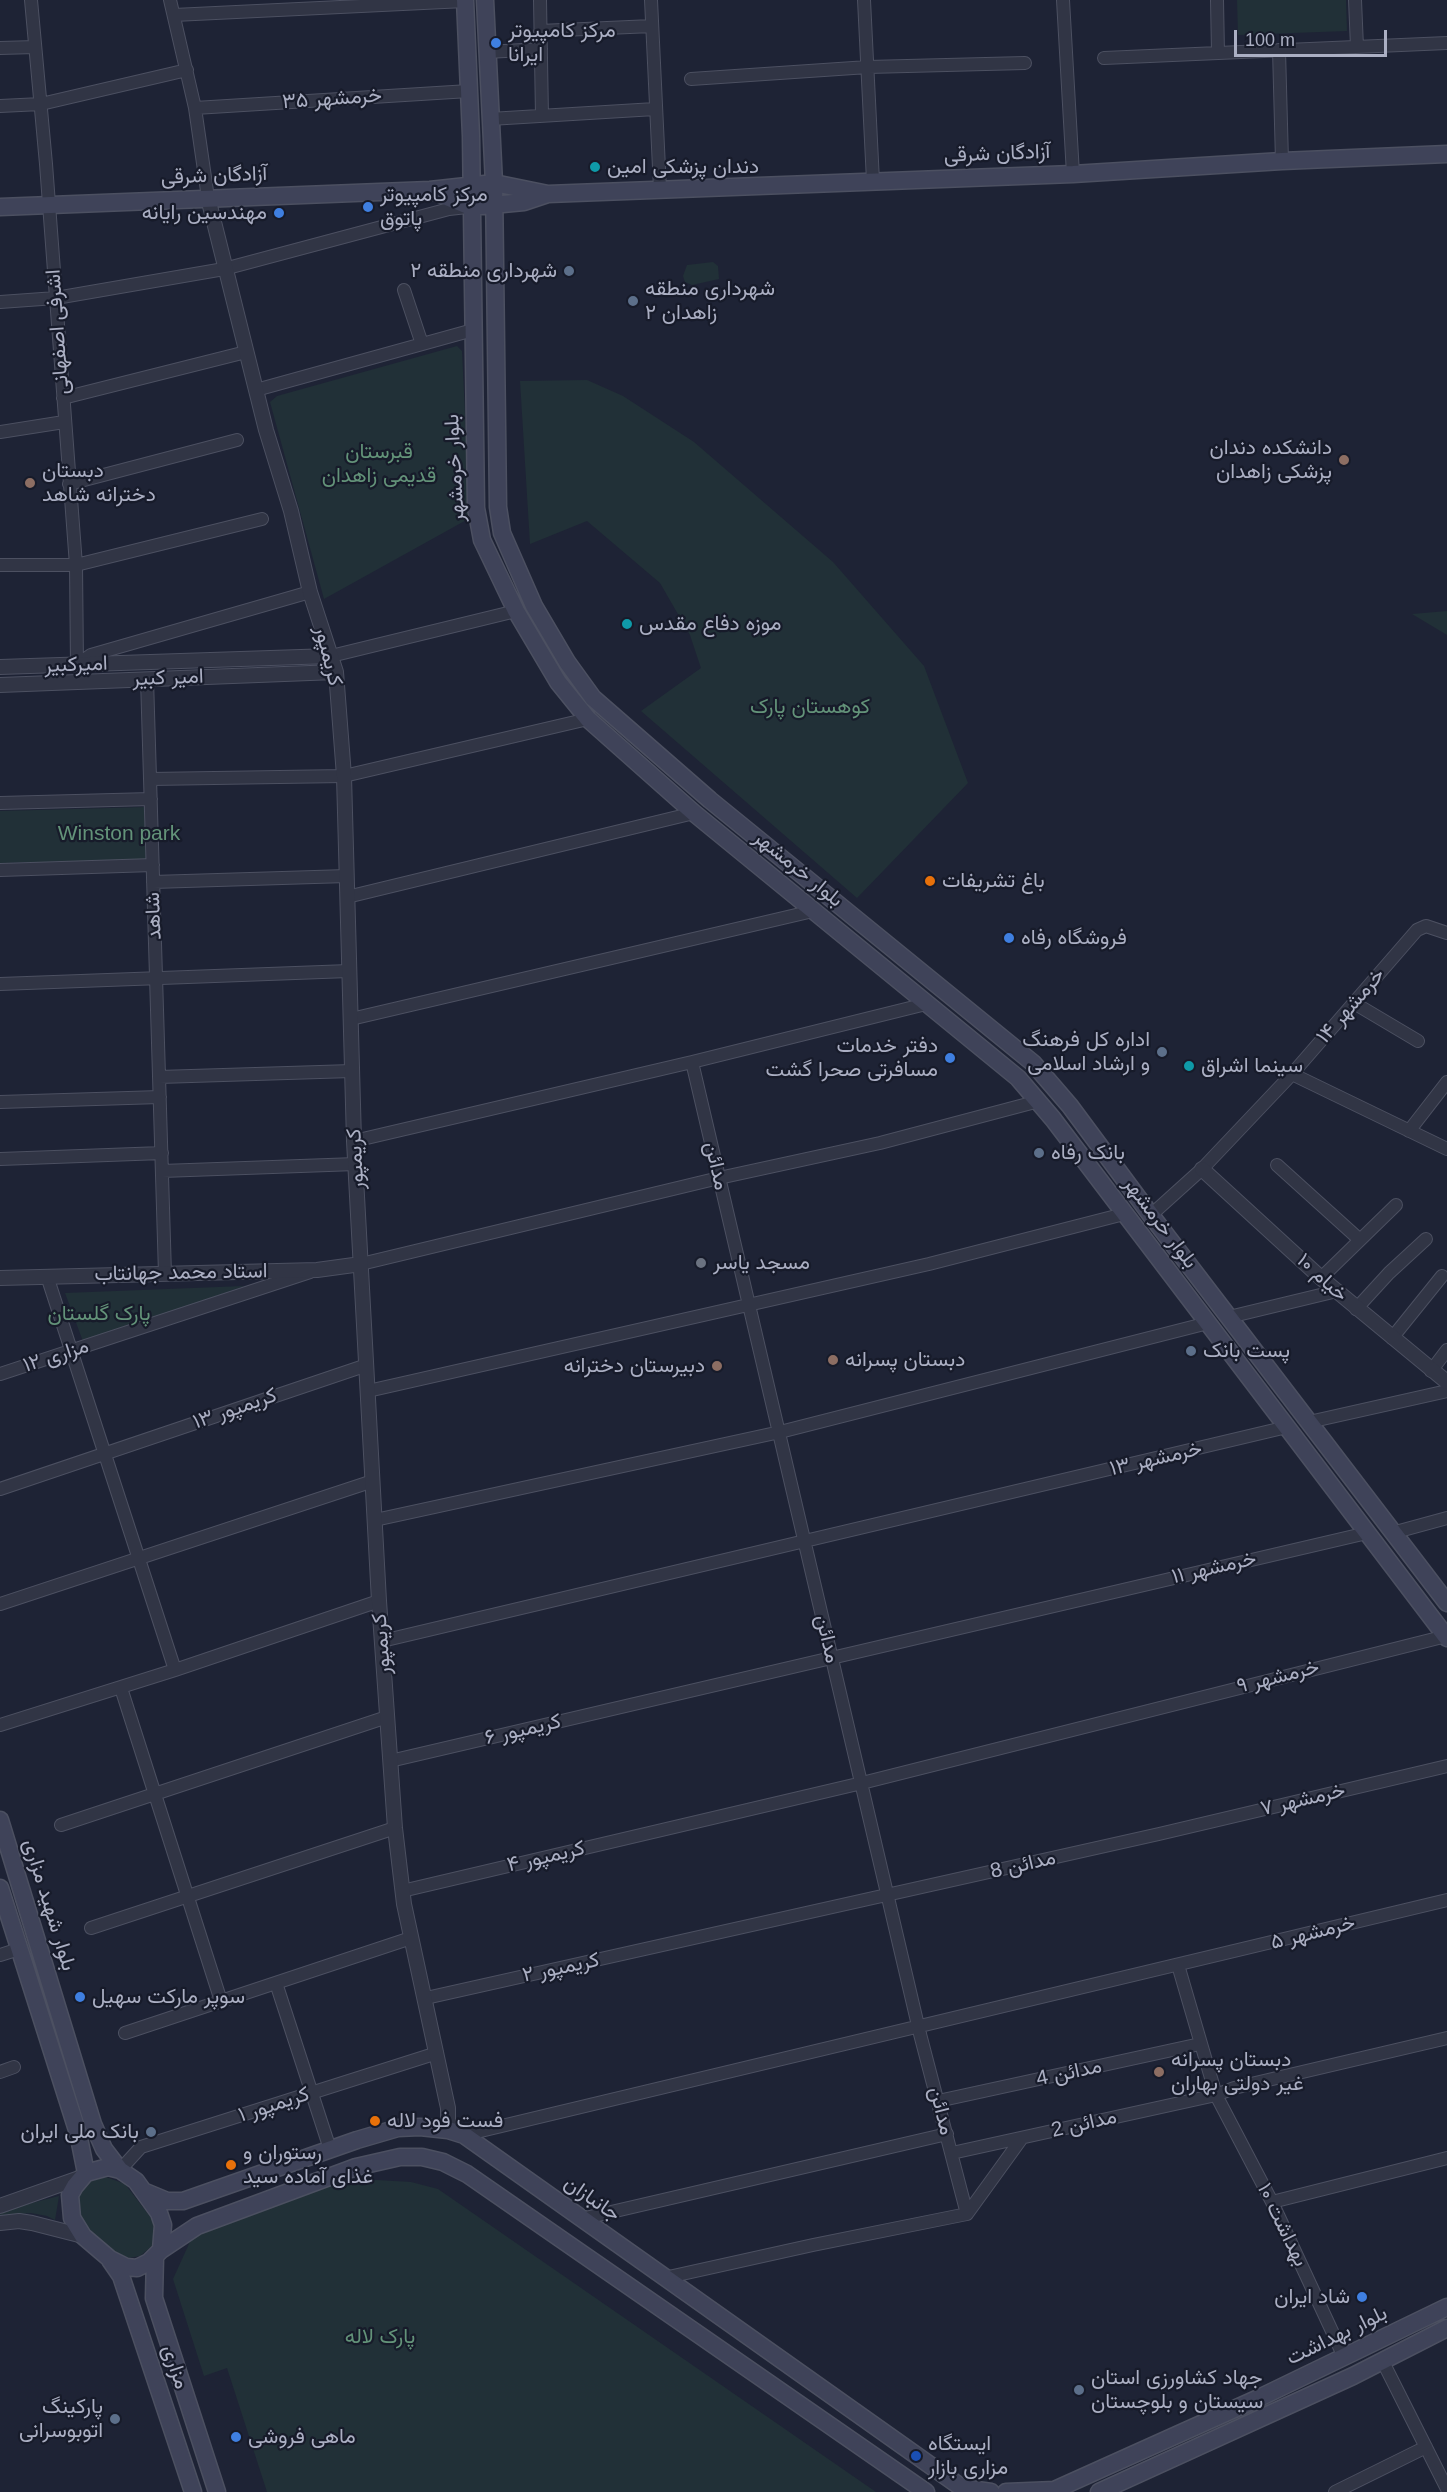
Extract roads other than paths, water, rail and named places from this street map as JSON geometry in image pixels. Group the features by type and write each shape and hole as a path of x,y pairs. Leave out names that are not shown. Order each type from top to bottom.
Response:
{"main road":[{"name":"بلوار خرمشهر","path":"485,0 494,183 498,507 502,533 534,606 567,662 593,698 761,843 1033,1063 1070,1106 1447,1603"},
{"name":"بلوار خرمشهر","path":"465,1 469,91 476,508 482,540 516,611 558,682 588,719 694,813 1017,1078 1039,1101 1446,1637"},
{"name":"آزادگان شرقی","path":"0,207 430,190 494,183 548,194 1073,174 1282,161 1447,154"},
{"name":"آزادگان شرقی","path":"430,190 471,207"},
{"path":"471,207 524,202 548,194"},
{"path":"474,395 496,395"},
{"path":"748,857 761,843"},
{"path":"1334,1489 1353,1480"},
{"name":"بلوار شهید مزاری","path":"0,1820 93,2124 104,2149 120,2170"},
{"name":"بلوار شهید مزاری","path":"0,1888 78,2133 84,2175"},
{"path":"143,2192 167,2201 183,2201 330,2149 398,2128 420,2127 456,2133"},
{"name":"جانبازان","path":"456,2133 966,2490"},
{"path":"217,2492 154,2298 158,2253 164,2234 159,2213 136,2181 120,2170 108,2168 84,2175 70,2195 69,2207 75,2226 83,2236 118,2265 137,2268 158,2253 197,2226 366,2164 400,2157 422,2157 443,2162 467,2174 926,2492"},
{"name":"مزاری","path":"110,2259 121,2276 193,2492"},
{"name":"بلوار بهداشت","path":"1052,2491 1251,2402 1447,2307"},
{"name":"بلوار بهداشت","path":"1099,2492 1353,2376 1447,2328"},
{"path":"1344,2358 1353,2376"},
{"path":"966,2490 991,2492"},
{"path":"1005,2492 1052,2491"}],"street":[{"name":"اشرفی اصفهانی","path":"31,0 76,565 77,665"},
{"path":"170,0 195,108 208,198"},
{"path":"540,0 542,116"},
{"path":"651,0 660,189"},
{"path":"864,0 873,181"},
{"path":"1063,0 1073,174"},
{"path":"1217,0 1218,52"},
{"path":"1355,0 1357,47"},
{"path":"174,15 465,1"},
{"path":"540,31 652,26"},
{"path":"1104,58 1447,43"},
{"path":"0,48 35,47"},
{"path":"487,52 541,49"},
{"path":"1279,50 1282,161"},
{"path":"691,79 868,67 1025,63"},
{"path":"0,106 40,104 187,70"},
{"name":"خرمشهر ۳۵","path":"195,108 469,91"},
{"path":"490,119 655,110"},
{"name":"کریمپور","path":"208,198 224,269 291,511 310,592 336,672 344,776 354,1141 379,1601 395,1828 402,1891 411,1938 426,1998 448,2108 456,2133"},
{"path":"0,302 56,298 224,269 449,209 471,207"},
{"path":"404,290 422,344"},
{"path":"256,390 473,330"},
{"path":"63,398 246,352"},
{"path":"0,432 64,422"},
{"path":"69,484 237,440"},
{"path":"0,565 76,565 262,519"},
{"path":"77,665 91,655 310,592"},
{"path":"331,656 516,611"},
{"name":"امیرکبیر","path":"0,667 331,656"},
{"name":"امیر کبیر","path":"0,685 336,672"},
{"name":"شاهد","path":"147,679 165,1274"},
{"path":"150,779 344,776 588,719"},
{"path":"0,803 151,799"},
{"path":"347,897 694,813"},
{"path":"0,870 153,865"},
{"path":"153,882 347,876"},
{"path":"351,1019 813,911"},
{"name":"خرمشهر ۱۴","path":"1151,1215 1202,1169 1292,1074 1417,930 1426,927 1447,933"},
{"path":"0,984 349,971"},
{"path":"1354,1003 1418,1041"},
{"path":"354,1141 692,1062 926,1004"},
{"name":"مدائن","path":"692,1062 919,2026 967,2214"},
{"path":"159,1077 352,1071"},
{"path":"1292,1074 1447,1149"},
{"path":"1409,1131 1447,1082"},
{"path":"0,1102 160,1097"},
{"path":"361,1264 719,1178 879,1143 1039,1101"},
{"path":"0,1160 162,1153"},
{"path":"162,1171 356,1164"},
{"path":"1277,1165 1360,1240"},
{"name":"خیام ۱۰","path":"1202,1169 1356,1309 1447,1382"},
{"path":"1321,1278 1396,1205"},
{"path":"368,1391 929,1264 1124,1214"},
{"path":"1356,1309 1389,1273 1426,1239"},
{"name":"استاد محمد جهانتاب","path":"0,1278 317,1270 361,1264"},
{"name":"مزاری ۱۲","path":"0,1374 317,1270"},
{"path":"47,1276 175,1670"},
{"path":"1392,1338 1442,1276"},
{"path":"1229,1317 1336,1291"},
{"path":"375,1521 780,1432 1208,1323"},
{"path":"1431,1371 1447,1350"},
{"name":"کریمپور ۱۳","path":"0,1489 367,1365"},
{"path":"1309,1422 1447,1391"},
{"name":"خرمشهر ۱۳","path":"382,1641 1287,1428"},
{"path":"0,1604 373,1481"},
{"path":"1392,1533 1447,1518"},
{"name":"خرمشهر ۱۱","path":"832,1658 1367,1533"},
{"path":"0,1725 121,1688 379,1601"},
{"name":"خرمشهر ۹","path":"862,1783 1110,1719 1446,1637"},
{"name":"کریمپور ۶","path":"390,1761 832,1658"},
{"path":"121,1688 221,2001"},
{"path":"61,1825 387,1717"},
{"name":"خرمشهر ۷","path":"1159,1834 1447,1766"},
{"name":"کریمپور ۴","path":"402,1891 862,1783"},
{"path":"91,1928 395,1828"},
{"name":"مدائن 8","path":"697,1939 1159,1834"},
{"name":"خرمشهر ۵","path":"456,2133 702,2080 1447,1900"},
{"path":"125,2032 411,1938"},
{"name":"کریمپور ۲","path":"426,1998 697,1939"},
{"path":"0,1955 19,1949"},
{"name":"بهداشت ۱۰","path":"1178,1965 1216,2094 1272,2202 1344,2358"},
{"path":"276,1983 330,2149"},
{"name":"مدائن 2","path":"952,2153 1216,2094 1447,2037"},
{"name":"مدائن 4","path":"938,2101 1200,2044"},
{"name":"کریمپور ۱","path":"120,2170 141,2147 437,2053"},
{"path":"0,2072 14,2067"},
{"path":"581,2219 946,2134"},
{"path":"664,2278 967,2214 1022,2138"},
{"path":"1272,2202 1447,2158"},
{"path":"0,2206 84,2175"},
{"path":"0,2223 19,2221 32,2223 83,2236"},
{"path":"1382,2360 1447,2489"},
{"path":"1335,2492 1426,2446"}],"place":[{"name":"مرکز کامپیوتر ایرانا","path":"496,43"},
{"name":"دندان پزشکی امین","path":"595,167"},
{"name":"مرکز کامپیوتر پاتوق","path":"368,207"},
{"name":"مهندسین رایانه","path":"279,213"},
{"name":"شهرداری منطقه ۲","path":"569,271"},
{"name":"شهرداری منطقه ۲ زاهدان","path":"633,301"},
{"name":"دانشکده دندان پزشکی زاهدان","path":"1344,460"},
{"name":"دبستان دخترانه شاهد","path":"30,483"},
{"name":"موزه دفاع مقدس","path":"627,624"},
{"name":"باغ تشریفات","path":"930,881"},
{"name":"فروشگاه رفاه","path":"1009,938"},
{"name":"اداره کل فرهنگ و ارشاد اسلامی","path":"1162,1052"},
{"name":"دفتر خدمات مسافرتی صحرا گشت","path":"950,1058"},
{"name":"سینما اشراق","path":"1189,1066"},
{"name":"بانک رفاه","path":"1039,1153"},
{"name":"مسجد یاسر","path":"701,1263"},
{"name":"پست بانک","path":"1191,1351"},
{"name":"دبستان پسرانه","path":"833,1360"},
{"name":"دبیرستان دخترانه","path":"717,1366"},
{"name":"سوپر مارکت سهیل","path":"80,1997"},
{"name":"دبستان پسرانه غیر دولتی بهاران","path":"1159,2072"},
{"name":"فست فود لاله","path":"375,2121"},
{"name":"بانک ملی ایران","path":"151,2132"},
{"name":"رستوران و غذای آماده سید","path":"231,2165"},
{"name":"شاد ایران","path":"1362,2297"},
{"name":"جهاد کشاورزی استان سیستان و بلوچستان","path":"1079,2390"},
{"name":"پارکینگ اتوبوسرانی","path":"115,2419"},
{"name":"ماهی فروشی","path":"236,2437"},
{"name":"ایستگاه مزاری بازار","path":"916,2456"}],"park label":[{"name":"قبرستان قدیمی زاهدان","path":"379,464"},
{"name":"کوهستان پارک","path":"810,707"},
{"name":"Winston park","path":"119,834"},
{"name":"پارک گلستان","path":"99,1314"},
{"name":"پارک لاله","path":"380,2337"}]}
